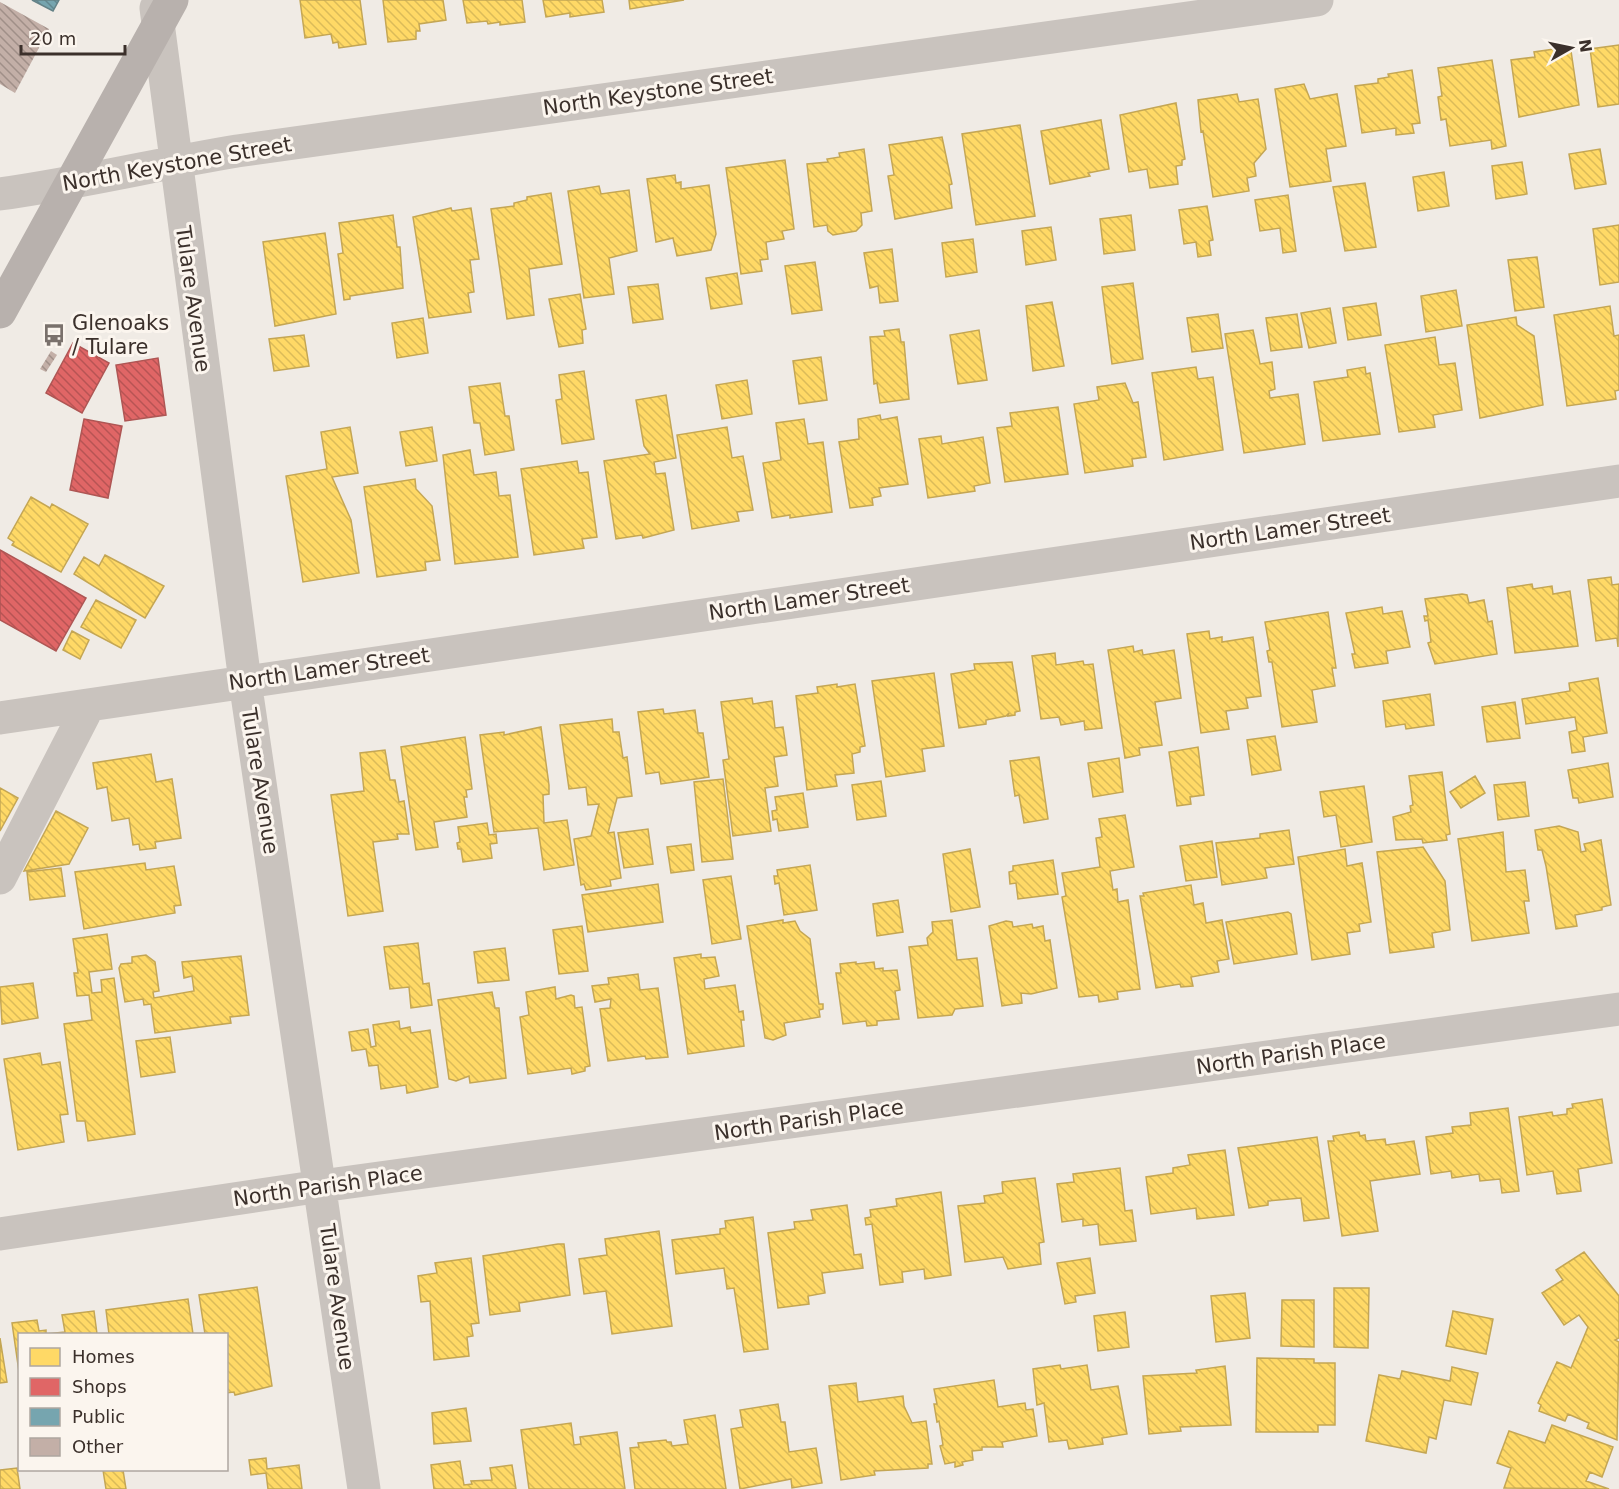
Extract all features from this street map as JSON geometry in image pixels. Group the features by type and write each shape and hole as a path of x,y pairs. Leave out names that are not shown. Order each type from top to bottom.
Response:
{"main road":[{"path":"0,312 162,9"}],"street":[{"name":"North Keystone Street","path":"0,194 70,184 174,160 1317,0"},
{"name":"Tulare Avenue","path":"162,9 174,160 244,681 321,1186 364,1489"},
{"name":"North Lamer Street","path":"0,718 1619,481"},
{"path":"0,878 89,705"},
{"name":"North Parish Place","path":"0,1234 321,1186 1619,1009"}],"building: Homes":[{"path":"300,0 360,0 366,44 339,48 338,42 333,43 331,34 305,38"},
{"path":"383,0 443,0 446,20 419,24 420,31 416,31 416,39 388,42"},
{"path":"463,0 522,0 525,22 500,25 500,22 488,24 487,21 467,23"},
{"path":"543,0 602,0 604,12 570,17 570,13 546,17"},
{"path":"629,0 684,0 630,9"},
{"path":"1619,45 1619,104 1598,107 1590,49"},
{"path":"1568,47 1571,51 1579,105 1519,117 1511,60 1535,57 1534,52"},
{"path":"1492,60 1506,146 1492,149 1491,140 1450,146 1446,119 1441,120 1438,97 1442,96 1438,68"},
{"path":"1412,70 1420,123 1412,124 1414,133 1396,135 1396,128 1362,133 1355,86 1378,83 1378,79 1389,77 1388,74"},
{"path":"1304,84 1310,99 1337,94 1346,146 1326,149 1331,181 1290,187 1275,89"},
{"path":"1237,94 1239,102 1258,99 1266,149 1254,163 1256,176 1247,178 1249,191 1213,197 1203,131 1201,132 1198,100"},
{"path":"1176,103 1185,159 1182,160 1182,165 1176,166 1178,184 1150,188 1147,169 1129,172 1120,115"},
{"path":"1101,120 1109,169 1088,173 1090,176 1050,184 1041,131"},
{"path":"1020,125 1035,216 976,225 962,134"},
{"path":"942,137 952,184 949,185 952,208 895,219 888,176 894,175 889,145"},
{"path":"864,149 872,211 861,213 862,225 856,231 833,235 828,231 827,225 814,227 807,164 828,162 827,159 840,157 839,153"},
{"path":"1600,149 1606,184 1575,189 1569,154"},
{"path":"785,160 794,229 782,231 784,239 766,242 768,259 760,260 762,271 741,274 726,168"},
{"path":"1522,162 1527,194 1496,199 1492,166"},
{"path":"1444,172 1449,206 1418,211 1413,177"},
{"path":"675,175 676,183 681,182 681,189 709,185 716,234 711,250 677,256 673,238 656,242 647,179"},
{"path":"1365,183 1376,247 1345,251 1333,187"},
{"path":"599,186 601,194 629,190 637,251 609,258 614,294 584,298 568,191"},
{"path":"551,193 562,264 529,269 534,315 507,319 491,209 514,206 514,203 527,200 527,197"},
{"path":"1288,195 1296,251 1283,253 1280,228 1260,231 1255,200"},
{"path":"1207,206 1213,240 1209,241 1211,255 1198,257 1196,242 1184,244 1179,210"},
{"path":"451,208 452,211 471,208 479,259 470,260 474,292 468,293 471,312 429,318 413,217"},
{"path":"393,215 397,247 400,247 403,288 350,296 350,299 344,300 338,254 343,253 339,223"},
{"path":"1131,215 1135,250 1104,254 1100,219"},
{"path":"1619,225 1619,282 1600,285 1593,229"},
{"path":"1051,227 1056,260 1026,265 1022,231"},
{"path":"325,233 336,314 275,326 263,242"},
{"path":"973,239 977,272 946,277 942,243"},
{"path":"892,249 898,301 880,303 878,286 870,288 864,253"},
{"path":"1537,257 1544,307 1515,311 1508,260"},
{"path":"815,262 822,310 792,314 785,266"},
{"path":"737,273 742,304 711,309 706,278"},
{"path":"1133,283 1143,359 1112,364 1102,287"},
{"path":"658,284 663,319 633,323 628,287"},
{"path":"1456,290 1462,326 1426,332 1421,296"},
{"path":"580,294 586,329 582,330 583,343 559,347 549,299"},
{"path":"1052,302 1064,366 1033,371 1026,306"},
{"path":"1376,303 1381,335 1348,340 1343,308"},
{"path":"1610,306 1614,336 1619,335 1619,390 1615,391 1616,399 1567,406 1554,315"},
{"path":"1330,308 1336,343 1309,348 1301,313"},
{"path":"1218,314 1223,348 1192,352 1187,318"},
{"path":"1297,314 1302,347 1271,351 1266,318"},
{"path":"1516,317 1517,325 1534,336 1543,405 1480,418 1467,325"},
{"path":"423,318 428,353 397,358 392,323"},
{"path":"899,329 901,342 904,342 909,399 880,403 877,383 874,384 870,337 885,336 884,331"},
{"path":"979,330 987,380 958,384 950,335"},
{"path":"1253,330 1260,364 1272,362 1275,389 1269,391 1270,398 1298,394 1305,444 1244,453 1225,334"},
{"path":"304,335 309,366 274,371 269,339"},
{"path":"1435,337 1439,365 1455,363 1462,410 1433,415 1435,427 1399,432 1385,345"},
{"path":"821,357 827,400 799,404 793,361"},
{"path":"1196,367 1198,379 1213,377 1223,450 1164,460 1152,373"},
{"path":"1365,367 1366,374 1370,373 1380,434 1323,441 1314,382 1348,377 1347,370"},
{"path":"584,371 594,439 562,444 556,400 562,399 559,375"},
{"path":"747,380 752,414 722,419 716,385"},
{"path":"500,383 505,416 509,416 514,450 485,455 480,423 474,423 469,387"},
{"path":"1125,383 1133,403 1138,402 1146,457 1132,459 1133,466 1085,473 1074,404 1099,400 1097,387"},
{"path":"666,395 676,458 654,462 656,474 665,473 674,530 643,538 642,535 616,539 604,461 650,454 644,446 636,400"},
{"path":"1058,407 1068,474 1005,482 997,428 1012,426 1010,413"},
{"path":"880,415 881,420 897,417 908,484 879,488 881,496 872,498 873,505 850,508 839,442 859,439 858,419"},
{"path":"804,419 808,444 823,442 832,512 772,518 763,463 781,460 776,423"},
{"path":"350,427 358,473 332,477 351,520 359,573 303,582 286,476 327,469 321,432"},
{"path":"432,427 437,461 406,466 400,432"},
{"path":"727,427 732,458 743,456 753,510 737,512 739,521 692,529 677,435"},
{"path":"941,436 942,444 983,437 990,483 974,486 975,491 928,498 919,439"},
{"path":"470,450 474,475 496,472 499,496 510,495 518,557 455,564 443,455"},
{"path":"577,461 579,473 588,472 597,537 582,539 584,548 534,555 521,469"},
{"path":"415,479 416,489 432,506 440,560 425,562 426,570 377,577 364,487"},
{"path":"31,497 50,508 52,504 88,524 61,572 12,545 14,542 8,538"},
{"path":"105,555 164,586 145,618 74,574 84,557 99,566"},
{"path":"1611,577 1612,585 1619,584 1618,647 1617,638 1596,641 1588,580"},
{"path":"1532,584 1533,589 1552,586 1553,594 1570,591 1578,646 1515,653 1507,588"},
{"path":"1467,595 1469,603 1484,600 1488,622 1492,621 1497,654 1435,664 1428,643 1431,642 1428,620 1425,621 1424,616 1428,616 1425,599"},
{"path":"96,600 136,620 121,648 81,627"},
{"path":"1382,607 1383,614 1402,611 1410,647 1386,651 1388,663 1355,668 1352,654 1355,654 1346,613"},
{"path":"1328,612 1336,668 1332,668 1335,686 1312,690 1317,722 1282,727 1272,662 1269,662 1267,651 1270,650 1265,622"},
{"path":"72,631 89,640 80,659 63,650"},
{"path":"1209,631 1210,639 1222,637 1222,642 1253,637 1261,696 1246,698 1248,708 1226,711 1229,729 1201,733 1187,634"},
{"path":"1133,646 1134,652 1142,650 1143,655 1174,650 1181,698 1155,702 1162,745 1139,748 1140,755 1125,758 1108,650"},
{"path":"1055,653 1056,665 1083,661 1084,665 1093,664 1102,728 1085,730 1084,721 1061,725 1059,717 1041,719 1032,656"},
{"path":"1012,662 1020,711 1015,712 1015,715 1008,716 1009,713 1006,716 986,720 986,724 959,728 951,674 975,670 974,664"},
{"path":"934,673 944,746 922,749 925,771 886,777 872,681"},
{"path":"1598,678 1607,733 1583,737 1585,751 1572,753 1569,732 1577,730 1575,717 1526,724 1522,699 1570,691 1569,683"},
{"path":"837,684 837,687 855,684 865,746 860,747 860,752 852,754 854,773 835,775 837,786 807,790 796,696 818,693 817,687"},
{"path":"1430,694 1434,725 1406,729 1405,724 1386,727 1383,701"},
{"path":"752,698 753,704 772,701 775,728 783,727 787,755 774,757 778,786 765,788 771,831 733,836 723,760 729,759 721,702"},
{"path":"1515,702 1520,738 1487,742 1482,707"},
{"path":"663,709 664,714 695,710 698,733 703,733 709,777 661,784 659,772 646,774 638,712"},
{"path":"612,719 613,732 619,732 623,758 627,757 632,796 617,798 608,833 614,832 621,878 610,880 611,886 586,890 584,884 581,885 574,839 591,836 599,804 588,805 586,787 569,789 560,725"},
{"path":"541,727 549,785 549,794 543,795 544,823 567,820 574,865 544,870 538,828 494,832 480,735 504,732 504,735"},
{"path":"1275,736 1281,770 1252,775 1247,740"},
{"path":"465,737 472,789 466,790 467,797 464,797 467,817 434,822 438,847 416,850 401,747"},
{"path":"1198,747 1204,795 1190,797 1191,804 1177,806 1169,752"},
{"path":"385,750 390,780 395,780 399,802 404,801 409,834 397,834 398,839 373,842 383,911 348,916 331,795 364,791 360,753"},
{"path":"151,754 156,782 172,779 181,838 155,842 156,848 140,850 139,844 133,845 129,818 112,821 107,787 97,789 93,763"},
{"path":"1039,757 1048,819 1024,823 1019,795 1015,796 1010,761"},
{"path":"1119,758 1123,792 1093,797 1088,763"},
{"path":"1608,763 1613,797 1579,803 1578,798 1573,798 1568,770"},
{"path":"1442,772 1450,834 1446,835 1447,840 1423,843 1422,839 1396,840 1393,817 1411,812 1410,806 1413,805 1409,776"},
{"path":"1475,776 1485,793 1461,808 1450,792"},
{"path":"723,779 733,859 702,862 694,782"},
{"path":"881,781 886,816 857,820 852,785"},
{"path":"1525,782 1529,816 1498,820 1494,785"},
{"path":"1364,786 1372,842 1341,847 1336,815 1324,817 1320,792"},
{"path":"0,788 18,798 0,831"},
{"path":"803,793 808,827 779,831 777,819 773,820 772,811 777,810 775,797"},
{"path":"56,811 88,828 69,864 24,871"},
{"path":"1125,815 1134,867 1110,871 1113,890 1117,889 1118,902 1128,900 1140,989 1117,992 1118,999 1099,1002 1098,995 1079,997 1062,897 1066,896 1062,873 1100,867 1096,838 1102,837 1099,819"},
{"path":"487,823 489,835 496,834 497,843 490,844 492,858 463,862 461,849 458,849 457,843 460,842 458,827"},
{"path":"1559,826 1578,832 1581,852 1586,851 1584,844 1601,840 1611,905 1602,907 1602,910 1575,915 1577,926 1556,929 1546,866 1542,850 1538,850 1535,830"},
{"path":"648,829 653,864 624,868 618,833"},
{"path":"1289,830 1294,864 1265,868 1267,878 1222,885 1216,843 1260,838 1260,834"},
{"path":"1503,832 1506,872 1525,870 1529,901 1524,901 1529,933 1472,941 1458,839"},
{"path":"1212,841 1217,877 1186,881 1180,846"},
{"path":"691,844 694,870 671,873 667,847"},
{"path":"1423,847 1445,881 1450,930 1432,933 1434,947 1390,953 1377,852"},
{"path":"970,849 980,907 951,912 943,854"},
{"path":"1345,849 1347,866 1362,863 1371,922 1359,924 1360,931 1347,933 1350,954 1312,960 1298,857"},
{"path":"1053,860 1058,894 1018,899 1016,883 1010,884 1009,872 1013,871 1013,866"},
{"path":"145,863 146,870 174,866 181,905 174,906 175,913 84,929 75,872"},
{"path":"810,865 817,910 784,915 779,883 775,884 774,876 778,876 777,870"},
{"path":"61,868 65,896 30,900 27,872"},
{"path":"731,876 741,939 712,944 703,880"},
{"path":"658,884 663,922 588,932 582,895"},
{"path":"1191,885 1194,905 1203,903 1206,923 1222,920 1229,959 1217,961 1219,972 1191,977 1193,986 1181,987 1180,984 1156,988 1140,896 1144,896 1143,893"},
{"path":"898,900 903,932 877,936 873,904"},
{"path":"1288,912 1291,914 1297,954 1234,964 1226,922"},
{"path":"783,920 783,923 795,921 800,931 810,939 819,1004 823,1004 823,1009 819,1010 820,1017 784,1023 786,1035 773,1040 765,1038 747,926"},
{"path":"952,920 957,960 977,958 983,1006 955,1009 952,1015 918,1018 909,947 928,945 927,938 933,932 932,922"},
{"path":"1006,921 1012,922 1013,927 1032,924 1033,928 1043,926 1045,941 1050,940 1057,988 1031,994 1021,993 1022,1003 1002,1006 989,926"},
{"path":"582,926 588,971 559,974 553,930"},
{"path":"107,934 112,969 89,972 92,993 102,992 101,980 114,978 135,1134 88,1141 85,1121 77,1121 64,1024 92,1020 89,995 77,996 74,973 78,973 73,939"},
{"path":"418,943 423,984 429,983 432,1005 411,1008 409,987 390,989 384,947"},
{"path":"505,948 509,980 478,983 474,952"},
{"path":"701,954 701,958 715,957 719,976 704,979 705,989 735,985 739,1012 743,1011 744,1020 741,1020 744,1046 688,1054 674,958"},
{"path":"146,955 155,962 159,991 153,992 154,998 194,991 192,976 184,978 182,962 241,956 249,1015 230,1017 231,1023 155,1033 151,1004 144,1005 143,999 125,1002 119,968 121,964 132,963 132,957"},
{"path":"856,962 856,964 874,962 875,969 883,968 883,971 897,970 900,990 895,991 899,1019 877,1021 877,1025 867,1026 866,1021 843,1024 836,973 841,973 840,964"},
{"path":"638,974 640,990 658,988 668,1057 646,1059 645,1056 608,1061 600,1009 610,1008 611,999 595,1002 592,986 609,984 608,978"},
{"path":"33,983 38,1018 2,1024 0,987"},
{"path":"555,987 556,999 571,995 574,996 575,1008 582,1007 590,1066 585,1067 585,1071 572,1074 571,1068 528,1074 520,1017 529,1015 526,992"},
{"path":"492,992 495,1008 499,1008 506,1078 470,1083 469,1076 456,1081 449,1079 438,1000"},
{"path":"399,1021 400,1029 410,1027 411,1033 430,1030 438,1087 407,1093 406,1085 381,1089 378,1065 369,1066 366,1049 352,1051 349,1032 368,1029 371,1047 376,1046 373,1025"},
{"path":"170,1037 175,1072 141,1077 136,1041"},
{"path":"40,1053 42,1065 60,1062 68,1114 60,1115 64,1142 18,1150 4,1059"},
{"path":"1602,1099 1612,1163 1578,1169 1581,1191 1557,1194 1553,1171 1527,1175 1519,1117 1552,1112 1553,1116 1567,1114 1567,1109 1573,1108 1572,1104"},
{"path":"1508,1108 1519,1191 1502,1193 1500,1179 1480,1181 1479,1174 1452,1178 1451,1171 1431,1174 1426,1137 1453,1133 1452,1127 1471,1125 1470,1113"},
{"path":"1359,1132 1360,1136 1365,1135 1366,1141 1385,1139 1386,1145 1414,1141 1420,1174 1370,1181 1378,1231 1342,1236 1328,1141 1334,1141 1333,1136"},
{"path":"1317,1137 1329,1218 1304,1221 1301,1198 1268,1201 1268,1205 1249,1208 1238,1148"},
{"path":"1225,1150 1234,1215 1197,1219 1196,1208 1151,1214 1146,1177 1173,1173 1173,1168 1190,1165 1188,1155"},
{"path":"1120,1168 1125,1211 1132,1210 1136,1241 1100,1245 1098,1224 1083,1226 1083,1219 1062,1222 1057,1184 1074,1182 1073,1174"},
{"path":"1035,1178 1044,1242 1039,1243 1041,1264 1008,1269 1003,1257 965,1262 958,1206 985,1203 984,1196 1003,1193 1002,1182"},
{"path":"941,1192 951,1275 925,1279 924,1269 902,1272 903,1282 880,1285 872,1224 866,1225 865,1218 871,1217 870,1210 897,1206 896,1199"},
{"path":"847,1205 854,1255 861,1254 863,1268 822,1273 825,1293 808,1296 809,1304 778,1308 768,1233 795,1229 794,1222 813,1220 811,1210"},
{"path":"753,1217 768,1349 744,1352 734,1288 727,1289 724,1268 676,1274 672,1240 720,1234 720,1229 726,1228 725,1221"},
{"path":"659,1231 672,1326 612,1334 606,1291 584,1294 579,1259 607,1255 605,1239"},
{"path":"564,1244 570,1295 519,1303 520,1311 490,1315 483,1256"},
{"path":"1584,1252 1619,1296 1619,1338 1615,1340 1619,1342 1617,1440 1587,1428 1589,1423 1568,1414 1565,1421 1539,1411 1541,1405 1538,1403 1557,1362 1571,1368 1588,1327 1579,1315 1564,1325 1542,1293 1563,1280 1556,1270"},
{"path":"471,1258 479,1323 471,1324 473,1336 467,1337 469,1356 434,1360 430,1301 421,1302 418,1276 437,1273 435,1263"},
{"path":"1090,1258 1095,1293 1075,1296 1076,1302 1065,1304 1057,1263"},
{"path":"257,1287 272,1386 235,1395 234,1392 228,1393 228,1333 205,1333 199,1295"},
{"path":"1334,1288 1369,1288 1368,1348 1334,1347"},
{"path":"1245,1293 1250,1338 1216,1342 1211,1296"},
{"path":"188,1299 193,1333 109,1333 106,1310"},
{"path":"1282,1300 1314,1300 1314,1347 1281,1346"},
{"path":"94,1311 97,1333 56,1333 65,1332 62,1315"},
{"path":"1453,1311 1493,1319 1486,1354 1446,1346"},
{"path":"1125,1312 1129,1347 1098,1351 1094,1316"},
{"path":"37,1320 39,1331 46,1330 46,1333 18,1333 18,1365 12,1323"},
{"path":"0,1338 7,1382 0,1383"},
{"path":"1257,1358 1314,1359 1314,1363 1335,1363 1335,1425 1318,1425 1318,1432 1256,1432"},
{"path":"1060,1365 1061,1369 1087,1365 1091,1390 1118,1386 1127,1434 1102,1438 1103,1444 1069,1449 1067,1440 1049,1442 1044,1403 1037,1405 1033,1369"},
{"path":"1225,1366 1231,1425 1180,1427 1181,1431 1149,1434 1143,1376 1197,1373 1196,1370"},
{"path":"1452,1367 1478,1373 1471,1405 1444,1400 1436,1439 1429,1437 1426,1453 1366,1441 1379,1375 1400,1379 1402,1371 1450,1381"},
{"path":"994,1380 998,1407 1025,1403 1026,1410 1033,1409 1037,1436 1002,1442 1003,1447 982,1447 982,1450 972,1451 973,1460 962,1462 963,1465 955,1467 955,1462 945,1464 940,1446 943,1445 934,1404 937,1404 934,1389"},
{"path":"856,1383 858,1402 903,1396 904,1406 912,1423 926,1421 932,1464 928,1464 928,1468 874,1471 875,1475 841,1480 829,1386"},
{"path":"778,1404 781,1422 785,1422 789,1452 816,1448 822,1483 792,1488 791,1479 740,1489 731,1429 743,1427 740,1410"},
{"path":"466,1408 471,1441 434,1444 432,1413"},
{"path":"715,1415 726,1489 635,1489 630,1448 639,1447 638,1443 666,1440 671,1442 672,1446 688,1444 684,1420"},
{"path":"571,1423 574,1445 581,1444 580,1437 617,1432 625,1489 529,1489 521,1430"},
{"path":"1552,1425 1613,1447 1602,1477 1590,1472 1586,1481 1609,1489 1504,1488 1511,1468 1497,1463 1509,1431 1545,1443"},
{"path":"266,1458 267,1469 299,1465 302,1489 268,1489 266,1473 251,1475 249,1460"},
{"path":"460,1461 464,1485 472,1484 471,1481 492,1480 490,1468 512,1465 516,1489 434,1489 431,1465"},
{"path":"17,1468 20,1489 0,1489 0,1470"},
{"path":"103,1471 123,1471 126,1489 106,1489"}],"building: Shops":[{"path":"73,343 109,363 82,413 46,393"},
{"path":"158,358 166,415 125,421 116,365"},
{"path":"84,419 122,426 108,498 70,490"},
{"path":"0,550 86,598 56,651 0,620"}],"building: Public":[{"path":"32,0 59,0 53,11"}],"building: Other":[{"path":"0,2 49,29 15,93 0,84"},
{"path":"51,351 57,355 46,372 40,369"}],"place":[{"name":"Glenoaks / Tulare","path":"54,335"}]}
